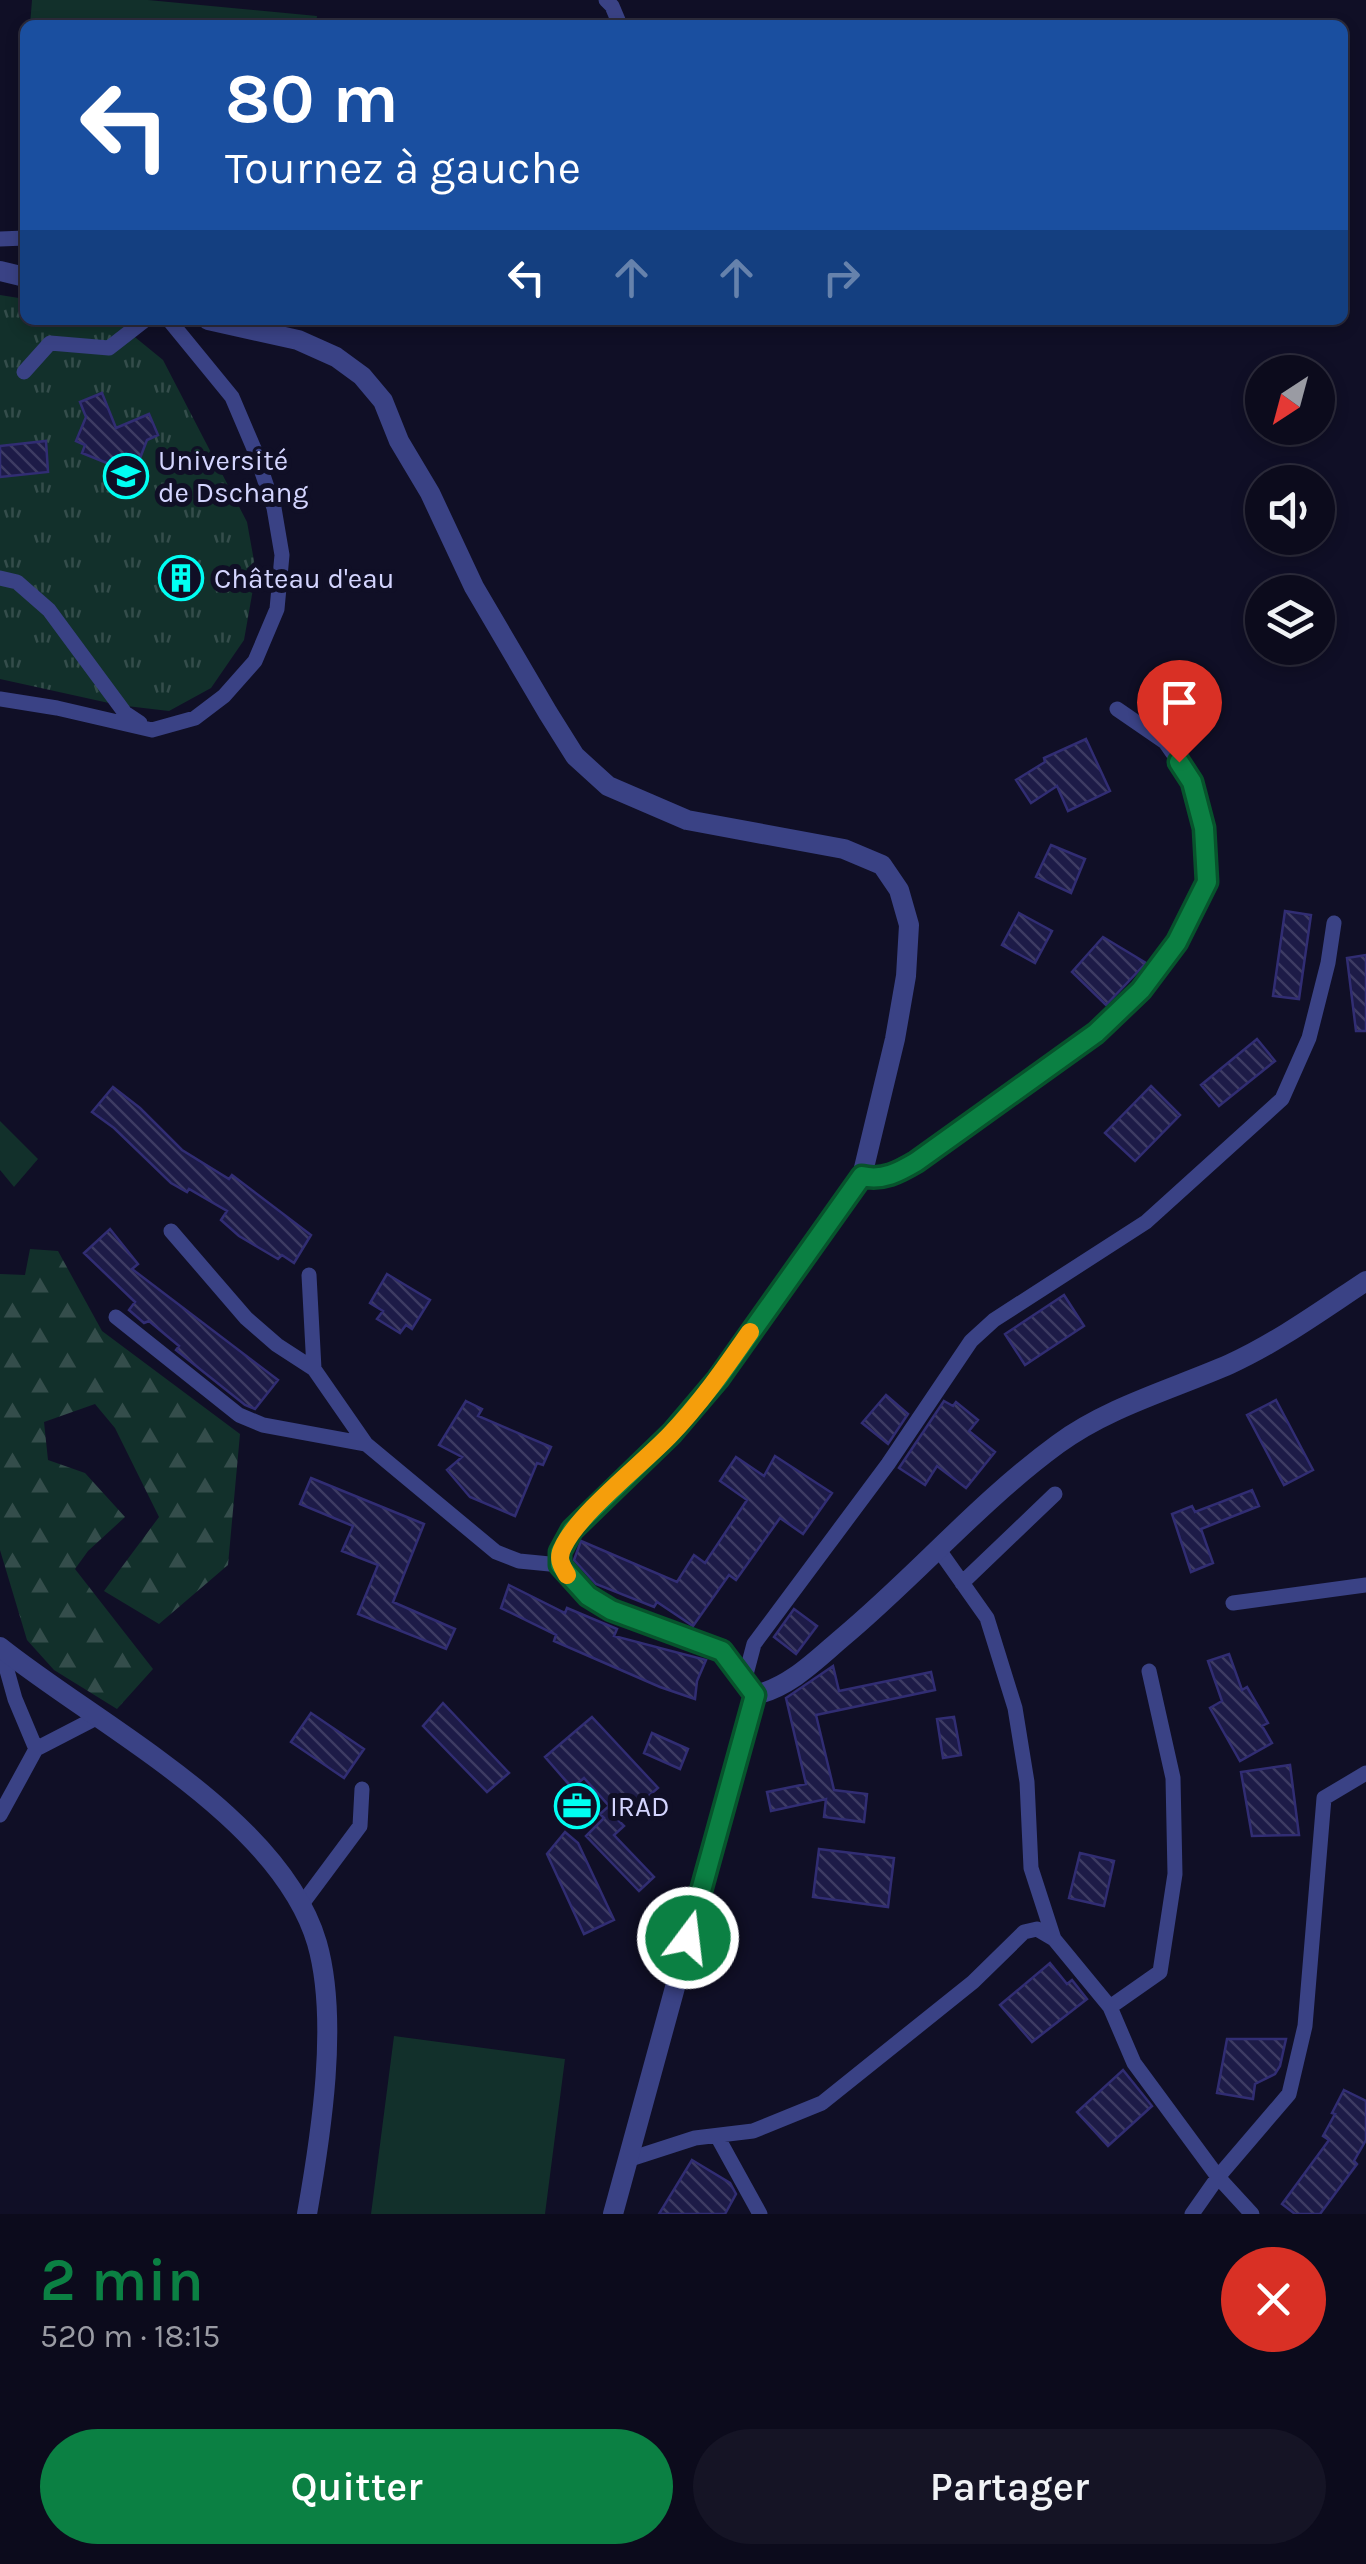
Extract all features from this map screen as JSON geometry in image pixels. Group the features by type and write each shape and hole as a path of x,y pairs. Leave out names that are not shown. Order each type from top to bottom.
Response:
{"street":[{"path":"24,372 50,343 109,348 139,325"},
{"path":"0,699 152,730 195,718 224,696 255,661 277,609 282,556 274,508 232,397 173,325"},
{"path":"230,325 298,340 336,357 362,376 382,400 474,587 575,756 608,786 687,820 844,849 882,864 899,890 909,925 906,976 895,1038 862,1176 718,1379 672,1433 572,1530 560,1552 560,1565 588,1596 611,1610 722,1651 750,1686 772,1691 798,1675 1059,1443 1234,1362 1366,1280"},
{"path":"0,578 18,582 49,610 125,713 152,730"},
{"path":"862,1176 895,1174 916,1162 1096,1033 1141,990 1177,942 1207,882 1204,828 1192,782 1165,742 1117,709"},
{"path":"612,2214 750,1686 754,1644 888,1464 971,1340 994,1320 1146,1222 1282,1099 1308,1038 1331,954 1334,923"},
{"path":"171,1231 246,1318 314,1369 366,1444 496,1552 520,1562 560,1565"},
{"path":"308,1276 314,1369"},
{"path":"116,1317 239,1415 263,1426 366,1444"},
{"path":"962,1583 1055,1494"},
{"path":"939,1550 987,1618 1016,1708 1027,1782 1031,1868 1054,1938 1110,2007 1134,2063 1218,2177 1252,2214"},
{"path":"1233,1603 1366,1584"},
{"path":"1,1648 234,1820 277,1866 302,1904 317,1943 328,2016 307,2214"},
{"path":"1,1648 36,1749"},
{"path":"1110,2007 1160,1972 1176,1874 1173,1778 1149,1672"},
{"path":"0,1815 36,1749 96,1718"},
{"path":"1192,2214 1218,2177 1289,2094 1306,2026 1324,1798 1366,1773"},
{"path":"302,1904 360,1826 362,1790"},
{"path":"627,2160 695,2138 753,2131 822,2103 973,1982 1024,1932 1038,1929 1054,1938"},
{"path":"717,2136 760,2214"}],"green space":[{"path":"32,0 148,0 317,16 317,20 30,20"},
{"path":"0,295 20,298 20,325 120,325 163,360 247,522 256,572 244,640 211,688 169,711 118,705 0,679"},
{"path":"0,1121 38,1159 14,1187 0,1170"},
{"path":"30,1249 58,1251 102,1331 240,1434 228,1565 159,1624 104,1591 159,1517 115,1428 95,1404 44,1422 48,1460 85,1473 125,1517 88,1551 75,1569 153,1669 117,1709 54,1670 27,1640 0,1550 0,1274 25,1275"},
{"path":"394,2036 565,2059 545,2214 371,2214"}],"building":[{"path":"102,393 116,428 149,414 158,435 147,440 134,474 82,453 85,445 76,441 86,417 80,402"},
{"path":"46,441 48,472 0,477 0,446"},
{"name":"Château d'eau","path":"181,560 195,566 201,580 195,594 181,600 167,594 161,580 167,566"},
{"path":"1086,739 1110,791 1068,811 1057,786 1031,803 1016,780 1045,762 1044,758"},
{"path":"1051,845 1085,859 1071,893 1036,877"},
{"path":"1285,911 1311,915 1299,999 1273,996"},
{"path":"1019,913 1052,931 1035,963 1002,945"},
{"path":"1103,937 1146,963 1106,1005 1072,972"},
{"path":"1366,955 1366,1031 1356,1031 1347,958"},
{"path":"1257,1039 1275,1061 1219,1106 1201,1085"},
{"path":"1151,1086 1180,1115 1135,1161 1105,1133"},
{"path":"113,1087 182,1150 229,1179 232,1175 311,1235 294,1263 282,1255 278,1259 239,1236 221,1220 227,1211 171,1183 92,1112"},
{"path":"110,1229 138,1264 132,1269 278,1380 255,1409 176,1350 179,1346 149,1321 144,1323 129,1310 135,1302 84,1253"},
{"path":"387,1274 430,1300 412,1329 406,1325 400,1333 377,1319 383,1311 370,1303"},
{"path":"1064,1295 1084,1326 1025,1365 1005,1334"},
{"path":"886,1395 908,1414 888,1444 862,1423"},
{"path":"1276,1400 1313,1470 1284,1485 1247,1415"},
{"path":"466,1401 482,1409 478,1416 551,1447 543,1465 537,1463 515,1516 470,1497 447,1470 462,1457 439,1445"},
{"path":"944,1401 953,1406 956,1402 978,1420 969,1431 995,1452 966,1488 937,1466 925,1485 899,1468"},
{"path":"775,1456 832,1493 803,1534 780,1518 736,1580 729,1575 693,1626 657,1602 654,1607 596,1584 574,1560 581,1541 677,1582 694,1555 705,1563 747,1500 720,1481 736,1457 764,1476"},
{"path":"311,1478 424,1524 393,1602 455,1629 446,1649 358,1614 378,1565 342,1551 353,1526 300,1504"},
{"path":"1252,1490 1259,1506 1201,1529 1213,1563 1191,1572 1172,1514 1192,1506 1195,1512"},
{"path":"509,1585 565,1613 567,1608 617,1629 614,1636 706,1660 695,1699 554,1641 556,1635 501,1608"},
{"path":"794,1609 817,1626 796,1654 774,1637"},
{"path":"1229,1654 1242,1690 1247,1687 1268,1723 1262,1726 1272,1743 1240,1761 1210,1708 1222,1701 1208,1661"},
{"path":"833,1666 839,1691 931,1672 935,1690 816,1715 834,1790 867,1794 864,1822 824,1817 826,1799 771,1811 767,1792 806,1784 786,1698"},
{"path":"443,1703 509,1773 487,1792 423,1726"},
{"path":"311,1713 364,1749 344,1778 291,1742"},
{"path":"592,1717 658,1788 619,1821 624,1826 614,1835 654,1877 639,1891 586,1836 604,1818 600,1814 609,1806 584,1778 572,1788 545,1757"},
{"path":"954,1717 961,1755 943,1758 937,1719"},
{"path":"652,1733 688,1749 680,1769 644,1753"},
{"path":"1290,1765 1299,1835 1252,1836 1241,1772"},
{"path":"565,1832 578,1843 614,1920 584,1934 547,1854"},
{"path":"819,1849 894,1858 888,1907 813,1897"},
{"path":"1080,1853 1114,1861 1104,1906 1069,1898"},
{"path":"1050,1963 1067,1984 1072,1980 1087,1999 1032,2042 1000,2005"},
{"path":"1227,2039 1286,2039 1280,2066 1275,2074 1255,2084 1253,2099 1217,2093"},
{"path":"1123,2070 1152,2106 1108,2146 1077,2112"},
{"path":"1344,2090 1366,2101 1366,2140 1354,2161 1357,2164 1320,2214 1295,2214 1282,2204 1329,2140 1323,2136"},
{"path":"692,2160 730,2183 736,2194 725,2214 659,2214"}],"slow traffic":[{"path":"567,1575 560,1565 560,1552 572,1530 672,1433 718,1379 750,1332"}],"place":[{"name":"Université de Dschang","path":"126,476"},
{"name":"Château d'eau","path":"181,578"},
{"name":"IRAD","path":"577,1806"}],"route":[{"path":"688,1938 755,1695 722,1651 611,1610 588,1596 560,1565 560,1552 572,1530 672,1433 718,1379 862,1176 895,1174 916,1162 1096,1033 1141,990 1177,942 1207,882 1204,828 1192,782 1179,762"}]}
